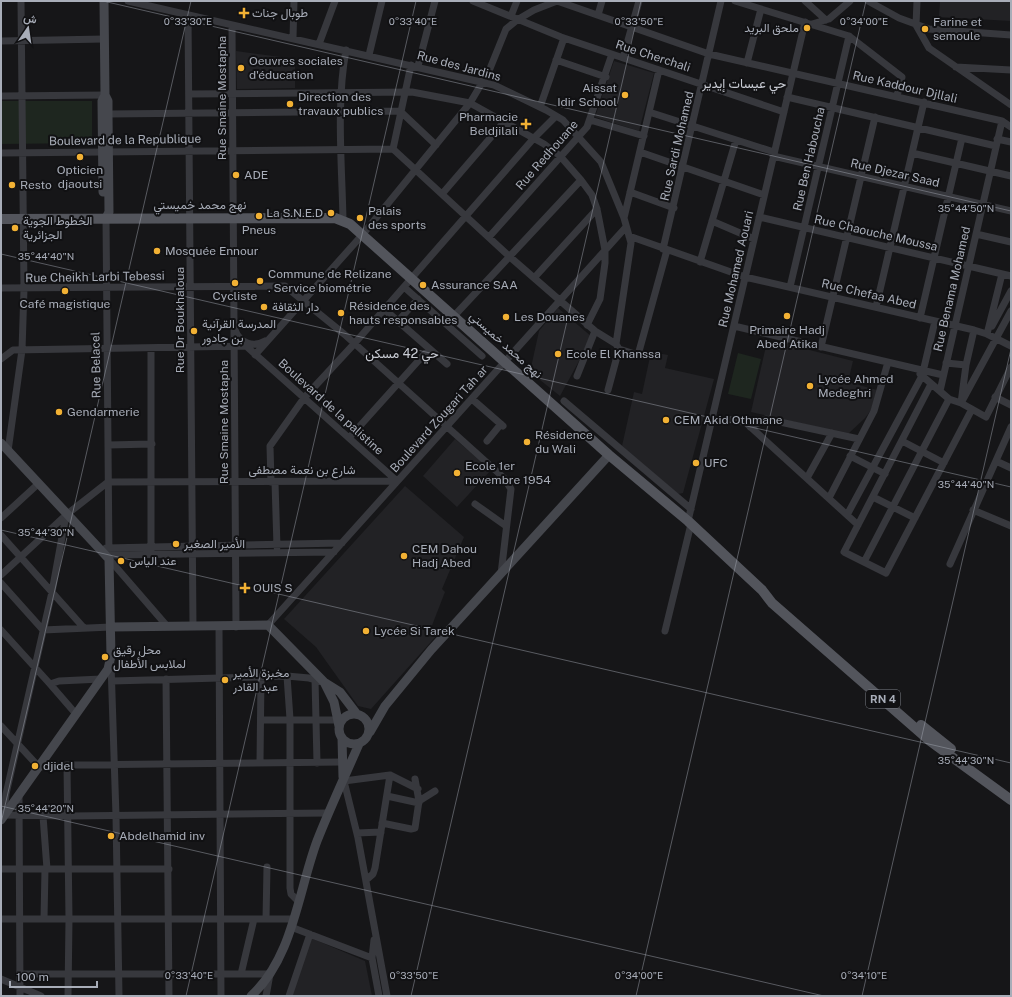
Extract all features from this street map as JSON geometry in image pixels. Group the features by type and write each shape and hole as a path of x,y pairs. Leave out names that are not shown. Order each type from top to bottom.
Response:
{"main road":[{"name":"نهج محمد خميستي","path":"1,219 335,218 343,220 362,234 412,278 608,455 690,523 762,590"},
{"name":"RN 4","path":"762,590 777,599 952,750 979,771 1011,792"},
{"name":"RN 4","path":"762,590 772,603 930,741 1011,800"}],"street":[{"path":"8,451 22,350 24,289 21,153 21,1"},
{"path":"104,1 106,95 108,101 105,151"},
{"name":"Rue des Jardins","path":"128,1 156,4 188,15 369,55 494,85 540,107 562,120 601,162 624,218 631,244 618,346 608,390"},
{"path":"293,38 294,1"},
{"path":"318,44 335,1"},
{"path":"369,55 382,1"},
{"path":"435,1 405,92 393,149 510,257 595,331 618,346"},
{"name":"Rue Cherchali","path":"473,1 564,38 784,112"},
{"path":"255,355 362,234 470,103 483,83 506,29 514,18 517,1"},
{"path":"514,18 557,1"},
{"name":"Rue Kaddour Djllali","path":"557,1 709,54 924,102 1002,121 1011,127"},
{"path":"598,15 602,1"},
{"path":"623,58 633,27 639,1"},
{"name":"Rue Sardi Mohamed","path":"618,346 638,355 665,249 721,1"},
{"path":"735,1 849,36 902,77 897,96"},
{"path":"805,1 826,20"},
{"path":"812,25 826,20 850,1"},
{"path":"868,1 916,25 929,29 1011,34"},
{"path":"917,1 916,25 929,48 1010,103"},
{"path":"747,63 761,9"},
{"name":"Rue Dr Boukhaloua","path":"188,15 193,626"},
{"name":"Rue Mohamed Aouari","path":"665,631 690,523 691,509 711,422 805,22"},
{"name":"Rue Smaine Mostapha","path":"232,24 236,627"},
{"name":"Rue Ben Haboucha","path":"790,287 849,36"},
{"path":"540,107 564,38"},
{"path":"1,42 104,39"},
{"path":"343,220 342,70 346,50"},
{"name":"Rue Redhouane","path":"489,237 560,156 578,138 590,120 606,77 612,54"},
{"path":"556,60 606,77"},
{"path":"956,67 1011,70"},
{"path":"624,218 659,70"},
{"path":"189,94 405,92 470,103 534,138 560,156 592,195 597,209 605,250 605,263 600,299 588,325"},
{"path":"1,96 106,95"},
{"path":"106,95 102,101 109,212 106,218"},
{"path":"787,97 962,138 1011,142"},
{"path":"876,307 924,102"},
{"path":"108,114 400,111 436,145"},
{"name":"Rue Djezar Saad","path":"649,112 774,154 818,166 1011,211"},
{"path":"276,552 277,544 270,446 304,398 354,344 534,138 556,116"},
{"path":"822,346 875,117"},
{"path":"590,120 644,136"},
{"name":"Rue Benama Mohamed","path":"940,391 1002,121"},
{"path":"442,194 504,122"},
{"path":"920,318 962,138"},
{"path":"700,262 736,140"},
{"name":"Boulevard de la Republique","path":"1,153 393,149"},
{"path":"640,152 764,195"},
{"path":"912,153 1011,176"},
{"path":"454,316 581,180"},
{"path":"630,192 674,208"},
{"path":"534,278 597,209"},
{"name":"Rue Chaouche Moussa","path":"759,217 1011,276"},
{"name":"Rue Belacel","path":"106,218 109,554"},
{"path":"712,221 754,239"},
{"name":"Boulevard Zougari Tah ar","path":"268,625 626,227"},
{"path":"976,234 1011,242"},
{"name":"Rue Chefaa Abed","path":"629,236 745,277 974,330 987,334 1011,346"},
{"path":"987,334 1002,274"},
{"name":"Rue Cheikh Larbi Tebessi","path":"1,288 285,286 354,344 504,478 511,489 500,576"},
{"path":"404,287 482,356"},
{"path":"987,334 1011,291"},
{"path":"398,321 418,299"},
{"path":"384,309 447,364"},
{"path":"961,403 1011,311"},
{"path":"847,515 871,467 923,373 935,321"},
{"path":"734,326 915,368 923,373 932,384 949,399 961,403 986,417 1011,366"},
{"path":"234,328 242,341 249,344 264,342 270,338"},
{"path":"961,403 966,365 974,330"},
{"path":"577,376 595,331"},
{"name":"Boulevard de la palistine","path":"1,357 13,350 246,346 397,481"},
{"path":"151,348 151,550"},
{"path":"349,438 429,349"},
{"path":"829,498 874,411 888,362"},
{"path":"946,363 966,365"},
{"path":"923,373 943,375"},
{"path":"932,384 844,552 886,573 972,409"},
{"path":"996,397 1011,405"},
{"path":"472,398 502,425 487,441"},
{"path":"864,562 949,399"},
{"path":"564,401 691,509"},
{"path":"711,422 736,419 745,422 858,525"},
{"path":"750,427 766,419 859,439"},
{"path":"950,564 1011,427"},
{"path":"807,478 832,434"},
{"path":"902,441 944,463"},
{"path":"1,443 98,548 109,554 167,626"},
{"path":"108,445 152,444"},
{"path":"251,996 270,974 277,962 292,923 312,854 328,813 359,744 365,740 385,706 431,650 500,576 608,455"},
{"path":"850,456 885,474"},
{"path":"996,461 1011,468"},
{"name":"شارع بن نعمة مصطفى","path":"108,482 397,481"},
{"path":"1,575 66,515 108,482"},
{"path":"1,518 38,484"},
{"path":"873,497 915,518"},
{"path":"475,504 506,526"},
{"path":"973,510 1010,523"},
{"path":"2,816 52,592 66,515"},
{"path":"1,535 84,628"},
{"path":"109,554 151,550 235,548 277,544 342,543"},
{"path":"235,548 276,552 334,552"},
{"path":"109,554 115,764 119,996"},
{"path":"1,583 43,630"},
{"path":"43,630 110,627 236,627 268,625 324,682 340,692 356,713 366,719 370,725 370,732"},
{"path":"219,626 221,763 221,996"},
{"path":"1,630 35,666 76,714"},
{"path":"2,816 19,795 111,664"},
{"path":"112,680 287,676 315,679 324,682 334,702 342,738 344,779 357,833 387,996"},
{"path":"287,676 290,720 290,891 293,897 298,901"},
{"path":"260,762 261,677"},
{"path":"50,684 59,681 101,679"},
{"path":"166,679 168,763 169,996"},
{"path":"315,679 317,762"},
{"path":"366,719 385,706"},
{"path":"261,720 317,720 338,723 347,715 356,713"},
{"path":"1,726 39,766 168,763 342,762"},
{"path":"342,738 349,744 359,744"},
{"path":"68,765 68,996"},
{"path":"344,779 390,776 418,788"},
{"path":"366,880 374,871 390,776"},
{"path":"382,823 414,829 419,802 418,788 415,779"},
{"path":"387,796 419,802 435,791"},
{"path":"19,795 20,996"},
{"path":"2,816 168,816 328,813"},
{"path":"43,816 46,869 44,919"},
{"path":"357,833 380,832"},
{"path":"266,919 267,867"},
{"path":"1,869 169,869"},
{"path":"1,919 266,919 292,923 310,934 372,958"},
{"path":"241,974 254,919"},
{"path":"375,932 372,958 379,996"},
{"path":"289,996 310,934"},
{"path":"20,974 270,974"},
{"path":"266,996 270,974"},
{"path":"1,979 41,996"}],"shaded area":[{"path":"940,1 1011,1 1011,21 939,17"},
{"path":"236,51 281,57 281,62 295,62 295,88 237,89"},
{"name":"Aissat Idir School","path":"614,61 654,73 639,131 595,117"},
{"path":"1,101 92,101 92,143 1,144"},
{"name":"Ecole El Khanssa","path":"558,308 592,337 560,396 530,372 539,331"},
{"name":"Lycée Ahmed Medeghri","path":"778,342 853,361 848,382 877,390 871,410 865,418 848,434 751,412 766,346"},
{"name":"CEM Akid Othmane","path":"651,352 668,355 665,368 714,379 683,493 678,494 622,446 634,392 642,394"},
{"path":"738,353 761,359 751,399 728,394"},
{"name":"Ecole 1er novembre 1954","path":"455,439 491,470 457,507 423,476"},
{"path":"405,486 464,537 442,589 445,592 431,628 438,634 371,709 358,706 316,647 284,619"},
{"path":"311,938 365,961 372,996 290,996"}],"place":[{"name":"طوبال جنات","path":"244,13"},
{"name":"ملحق البريد","path":"807,28"},
{"name":"Farine et semoule","path":"925,29"},
{"name":"Oeuvres sociales d'éducation","path":"241,68"},
{"name":"Aissat Idir School","path":"625,95"},
{"name":"Direction des travaux publics","path":"290,104"},
{"name":"Pharmacie Beldjilali","path":"526,124"},
{"name":"Opticien djaoutsi","path":"80,157"},
{"name":"ADE","path":"236,175"},
{"name":"Resto","path":"12,185"},
{"name":"La S.N.E.D","path":"331,213"},
{"name":"Pneus","path":"259,216"},
{"name":"Palais des sports","path":"360,218"},
{"name":"الخطوط الجوية الجزائرية","path":"15,228"},
{"name":"Mosquée Ennour","path":"157,251"},
{"name":"Commune de Relizane . Service biométrie","path":"260,281"},
{"name":"Cycliste","path":"235,283"},
{"name":"Assurance SAA","path":"423,285"},
{"name":"Café magistique","path":"65,291"},
{"name":"دار الثقافة","path":"264,307"},
{"name":"Résidence des hauts responsables","path":"341,313"},
{"name":"Primaire Hadj Abed Atika","path":"787,316"},
{"name":"Les Douanes","path":"506,317"},
{"name":"المدرسة القرآنية بن جادور","path":"194,331"},
{"name":"Ecole El Khanssa","path":"558,354"},
{"name":"Lycée Ahmed Medeghri","path":"810,386"},
{"name":"Gendarmerie","path":"59,412"},
{"name":"CEM Akid Othmane","path":"666,420"},
{"name":"Résidence du Wali","path":"527,442"},
{"name":"UFC","path":"696,463"},
{"name":"Ecole 1er novembre 1954","path":"457,473"},
{"name":"الأمير الصغير","path":"176,544"},
{"name":"CEM Dahou Hadj Abed","path":"404,556"},
{"name":"عند الياس","path":"121,561"},
{"name":"OUIS S","path":"245,588"},
{"name":"Lycée Si Tarek","path":"366,631"},
{"name":"محل رقيق لملابس الأطفال","path":"105,657"},
{"name":"مخبزة الأمير عبد القادر","path":"225,680"},
{"name":"djidel","path":"35,766"},
{"name":"Abdelhamid inv","path":"111,836"}],"district":[{"name":"حي عيسات إيدير","path":"744,83"},
{"name":"حي 42 مسكن","path":"402,353"}]}
